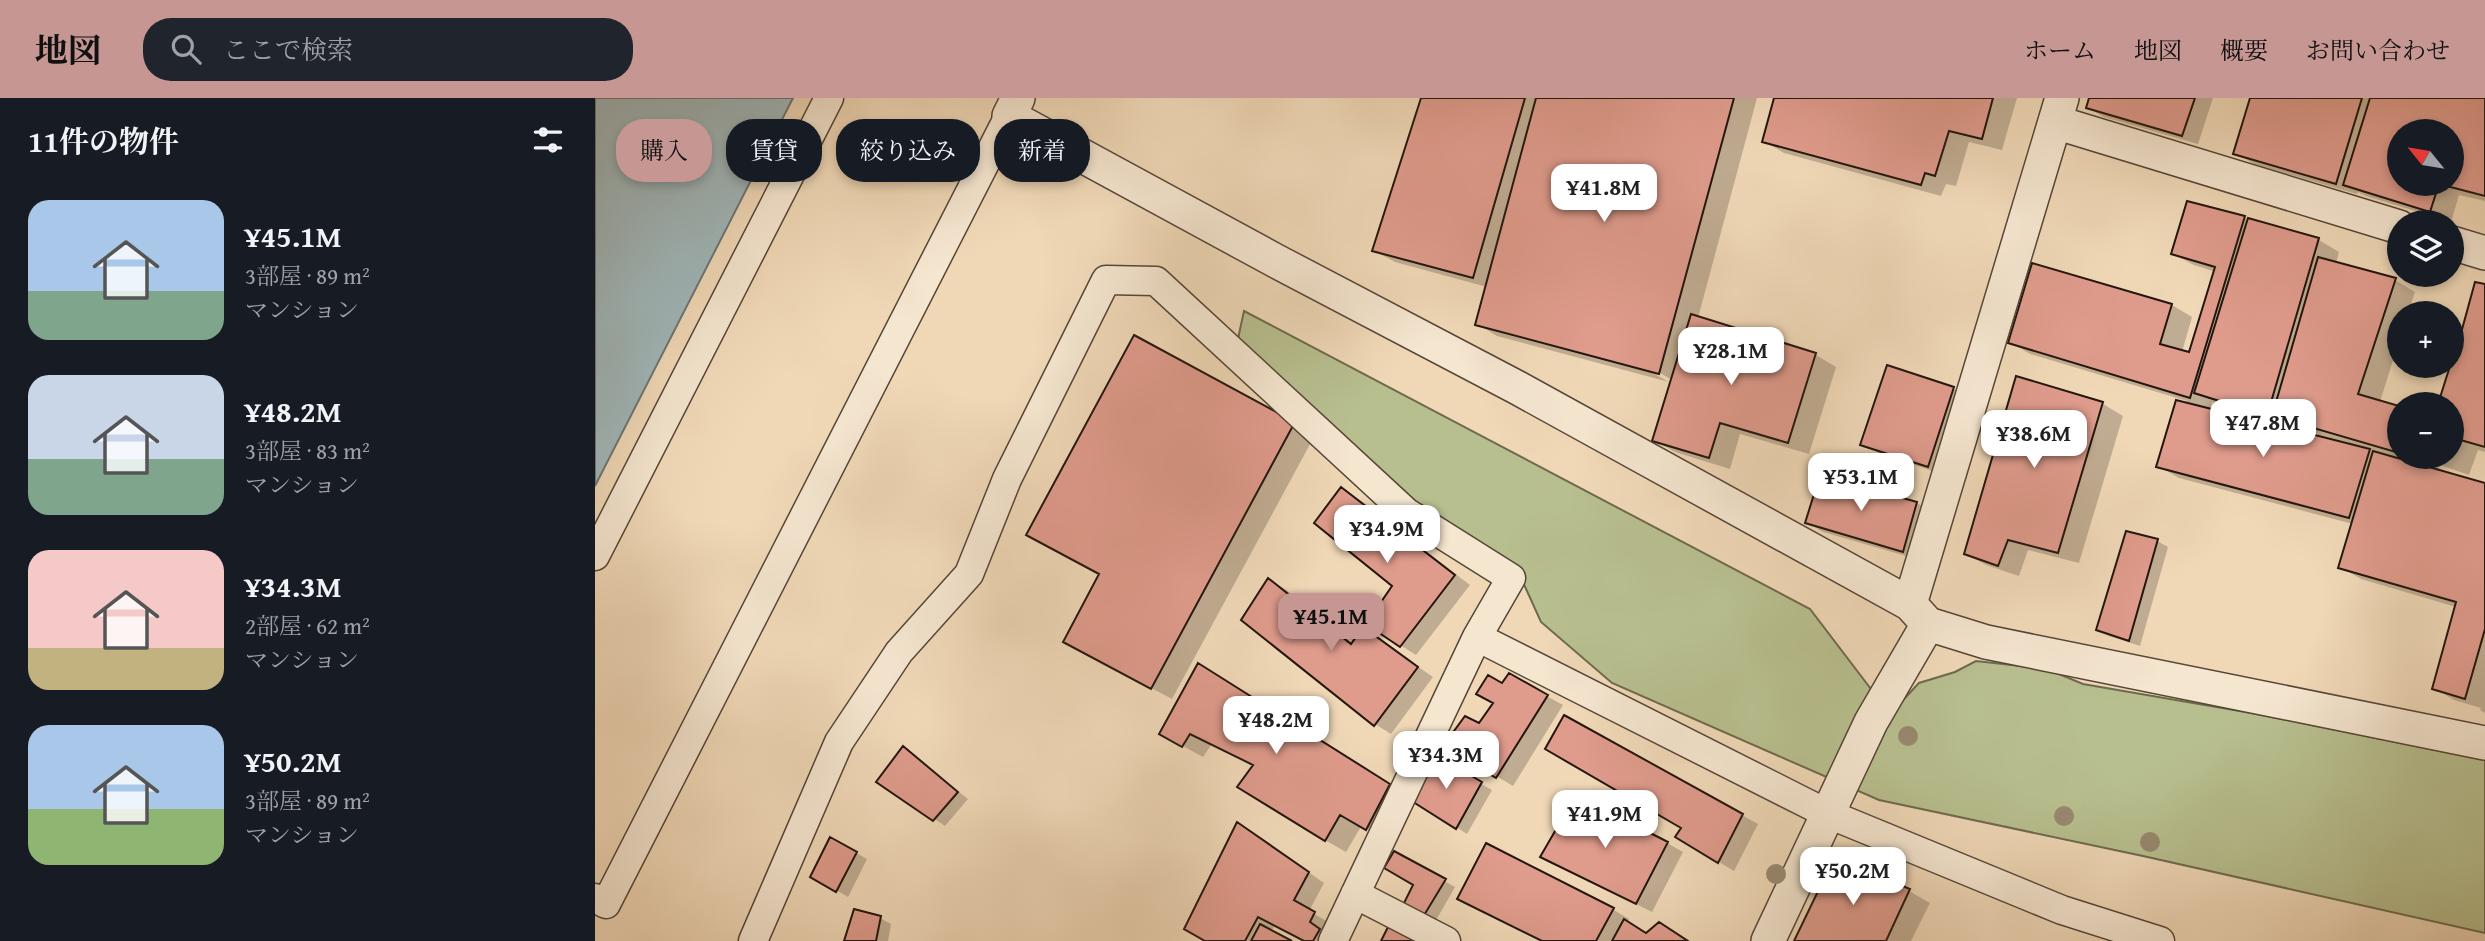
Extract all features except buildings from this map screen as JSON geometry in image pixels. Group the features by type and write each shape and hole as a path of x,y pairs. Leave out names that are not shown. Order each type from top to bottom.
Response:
{"street":[{"path":"595,556 829,98"},
{"path":"595,898 606,904 1014,107 1276,261 1518,388 1919,614 1986,642 2485,743"},
{"path":"1768,941 1919,614 2059,110 2387,223"},
{"path":"2464,247 2485,253"},
{"path":"753,941 839,742 899,652 969,574 1007,478 1106,280 1156,281 1406,512 1511,578 1478,637 1333,941"},
{"path":"1478,637 1826,813 2062,910 2160,941"},
{"path":"1355,894 1445,941"}],"green space":[{"path":"1244,311 1810,609 1890,714 1919,683 1955,672 1976,661 2047,669 2083,684 2257,714 2485,760 2485,933 1879,800 1612,683 1541,622 1517,569 1404,503 1236,348"}],"water":[{"path":"595,98 793,98 782,119 726,119 726,182 750,182 595,486"}]}
